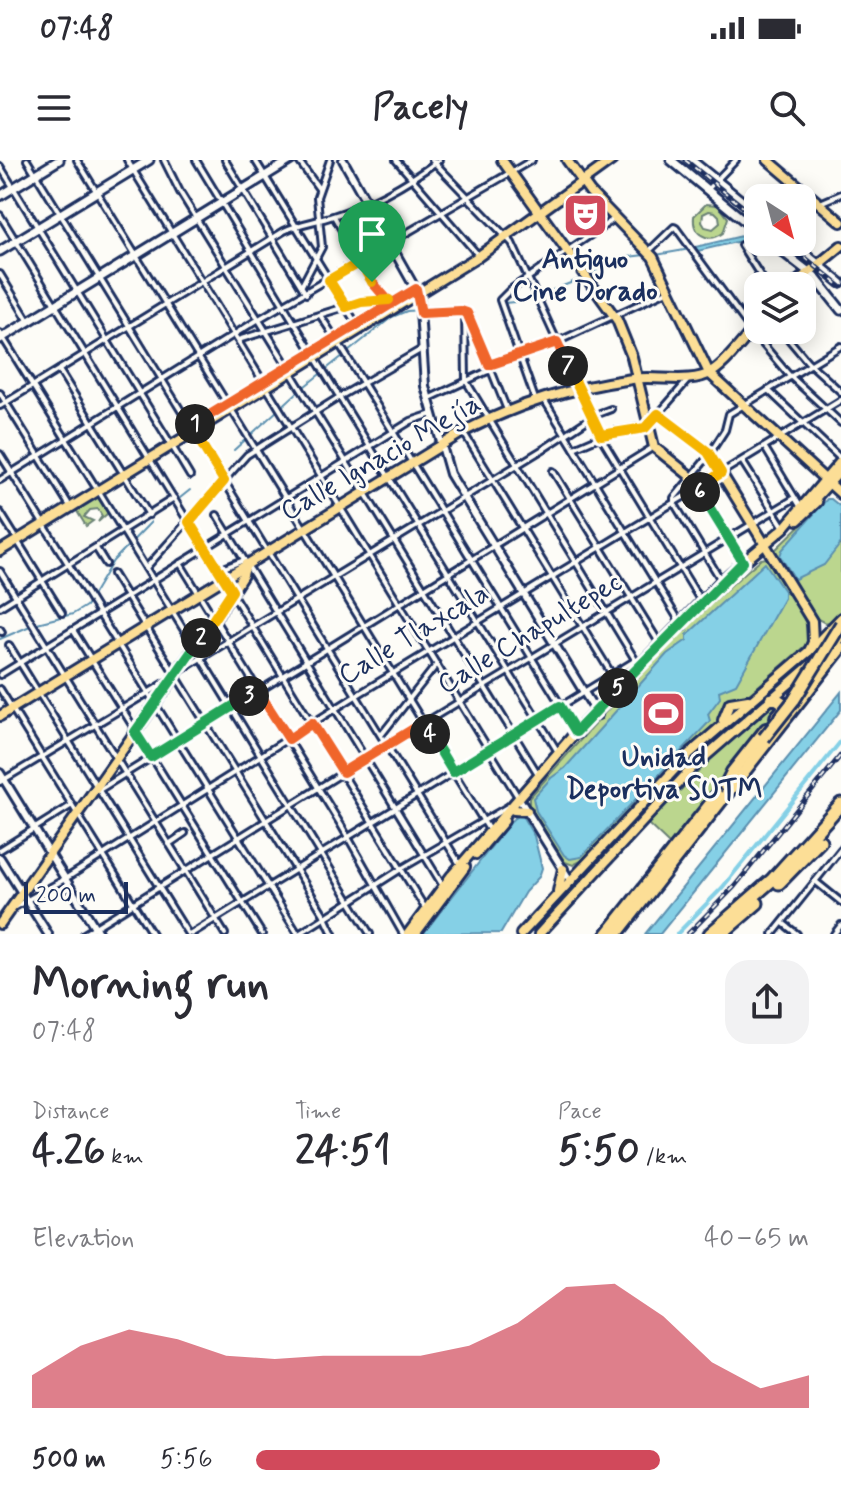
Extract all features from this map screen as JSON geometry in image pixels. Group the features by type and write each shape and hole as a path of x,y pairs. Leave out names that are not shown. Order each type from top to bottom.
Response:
{"highway":[{"path":"607,934 794,700 840,621"},
{"path":"617,934 841,648"},
{"path":"725,786 732,772 783,709 781,701 771,699"},
{"path":"710,934 781,871 841,804"},
{"path":"721,934 791,872 841,816"}],"main road":[{"path":"0,196 59,160"},
{"path":"0,251 149,160"},
{"path":"1,336 291,160"},
{"path":"502,160 614,316 632,357 654,447 691,478 698,488"},
{"path":"567,160 583,182 651,255 709,373 841,496"},
{"path":"0,551 43,521 478,254 612,160"},
{"path":"671,160 744,221"},
{"path":"691,160 744,203"},
{"path":"768,160 839,220"},
{"path":"809,272 841,246"},
{"path":"787,256 807,272"},
{"path":"808,256 841,283"},
{"path":"816,281 841,310"},
{"path":"336,340 390,302 417,291"},
{"path":"709,373 744,338"},
{"name":"Calle Ignacio Mejía","path":"0,716 198,594 221,574 268,550 440,444 488,419 539,398 578,388 636,378 689,377 709,373"},
{"path":"520,799 558,752 721,581 766,547 806,506 841,460"},
{"path":"825,482 841,470"},
{"path":"721,473 812,621 813,642 809,651"},
{"name":"Calle Tlaxcala","path":"698,488 721,473"},
{"path":"43,521 97,488"},
{"path":"597,714 637,662 798,520 827,490 841,496"},
{"path":"798,520 806,506"},
{"path":"0,545 16,538"},
{"path":"0,924 25,897 75,809 98,788 115,759 214,620 243,575 245,562"},
{"path":"812,621 823,626 840,621"},
{"path":"521,934 689,754 840,621"},
{"path":"539,934 692,768 841,637"},
{"path":"721,724 730,703 752,699"},
{"path":"735,712 754,714"},
{"path":"728,735 735,712"},
{"path":"406,934 443,886 578,733"},
{"path":"512,808 527,811"},
{"path":"415,934 489,830 512,808"},
{"path":"555,897 560,887 562,867 575,868 587,864"},
{"path":"571,882 579,885 588,881"},
{"path":"563,908 571,891 571,882"}],"street":[{"path":"27,160 462,866"},
{"path":"77,160 489,830"},
{"path":"127,160 571,882"},
{"path":"164,160 196,218 538,774"},
{"path":"196,160 558,752"},
{"path":"225,160 306,294"},
{"path":"255,160 357,325"},
{"path":"298,160 319,189"},
{"path":"301,286 323,243 317,202 330,160"},
{"path":"396,160 478,254"},
{"path":"0,480 198,357 236,337 259,319 532,160"},
{"path":"707,190 736,160"},
{"path":"346,161 417,291 423,376 450,474 597,714"},
{"path":"0,406 296,225 334,216 367,203 435,161 505,235 601,435 701,602"},
{"path":"0,166 190,476"},
{"path":"823,206 841,194"},
{"path":"0,215 426,909"},
{"path":"334,216 372,282 390,302"},
{"path":"615,217 500,300 539,398 574,448 682,625"},
{"path":"651,255 674,227 744,313"},
{"path":"741,245 758,272"},
{"path":"0,274 28,321"},
{"path":"428,399 490,367 557,342 669,290"},
{"path":"236,337 361,302 390,302"},
{"path":"420,310 465,311 469,315 507,410"},
{"path":"9,645 190,934 583,692 637,662 466,381 465,311"},
{"path":"320,315 578,733"},
{"path":"1,336 370,934"},
{"path":"767,344 791,376 841,423"},
{"path":"793,344 841,392"},
{"path":"721,581 674,503 674,498 725,430 728,416 744,403 841,346"},
{"path":"146,568 256,449 422,349"},
{"path":"59,370 149,515"},
{"path":"574,448 601,435 648,426 688,383 689,377"},
{"path":"768,390 841,460"},
{"path":"0,393 68,503"},
{"name":"Calle Tlaxcala","path":"721,473 841,400"},
{"path":"97,930 1,779 203,659 592,417 611,409"},
{"path":"0,675 393,432 417,418 432,414"},
{"path":"658,414 709,454 721,473"},
{"path":"463,432 619,686"},
{"path":"98,788 654,447"},
{"path":"765,447 795,498 806,506"},
{"path":"0,454 299,934 401,869 483,821 512,808"},
{"path":"742,461 784,528"},
{"path":"553,471 660,644"},
{"path":"698,488 743,562"},
{"name":"Calle Tlaxcala","path":"25,897 65,879 312,723 698,488"},
{"name":"Calle Chapultepec","path":"84,934 97,930 134,903 343,772 795,498"},
{"path":"0,607 175,500"},
{"path":"0,512 62,613"},
{"path":"217,515 443,886"},
{"path":"96,548 106,564"},
{"path":"180,563 406,934"},
{"path":"0,571 225,934"},
{"path":"113,574 333,934"},
{"path":"73,630 262,934"},
{"path":"381,735 437,664"},
{"path":"0,689 152,934"},
{"path":"0,850 75,809"},
{"path":"169,844 185,833"},
{"path":"773,934 841,849"},
{"path":"0,858 48,934"},
{"path":"815,881 841,902"},
{"path":"782,922 797,934"},
{"path":"834,934 841,925"}],"green space":[{"path":"706,204 718,205 728,218 723,233 712,238 698,232 694,216","holes":["715,212 720,223 713,229 705,227 703,214"]},
{"path":"96,495 108,513 98,522 102,516 98,509 90,510 84,517 93,521 86,526 75,508"},
{"path":"813,513 841,536 841,612 825,623 814,617 774,551"},
{"name":"Unidad Deportiva SUTM","path":"766,558 801,612 808,635 807,644 748,695 733,697 723,705 717,722 680,755 583,860 573,865 565,862 529,805 529,798 699,614 761,559"},
{"path":"777,702 779,709 670,845 648,824 725,744"}],"water":[{"path":"744,235 744,240 698,251 695,247"},
{"path":"827,499 841,507 841,543 824,565 795,579 780,556 782,550"},
{"name":"Unidad Deportiva SUTM","path":"765,563 784,591 784,598 736,684 719,691 720,698 708,714 710,721 581,857 570,859 564,855 536,811 533,798 565,768 667,654 687,640 687,635"},
{"path":"841,692 841,710 660,934 645,934"},
{"path":"521,814 534,836 542,868 501,933 423,934 513,819"}],"waterway":[{"path":"656,255 696,248"},
{"path":"588,275 619,258 645,255"},
{"path":"504,303 525,301 583,278"},
{"path":"234,450 300,390 392,317 407,311 460,307"},
{"path":"180,498 190,490"},
{"path":"0,639 37,623 73,614 86,606 113,561 151,522"},
{"path":"677,934 722,888 841,741"}],"railway":[{"path":"685,160 744,208"},
{"path":"803,256 841,287"},
{"path":"688,934 734,887 841,755"}],"place":[{"name":"Antiguo Cine Dorado","path":"585,215"},
{"name":"Unidad Deportiva SUTM","path":"664,713"}],"route":[{"path":"372,282 360,262 329,280 346,307 361,302 389,300 391,304 416,289 421,313 465,311 489,365 557,342 601,435 645,428 658,414 708,452 721,473 698,488 743,562 576,732 560,706 453,772 423,723 343,772 312,723 289,739 258,691 151,757 135,732 232,591 189,522 224,481 191,427 391,304 390,302 389,300 385,295 372,282"}]}
